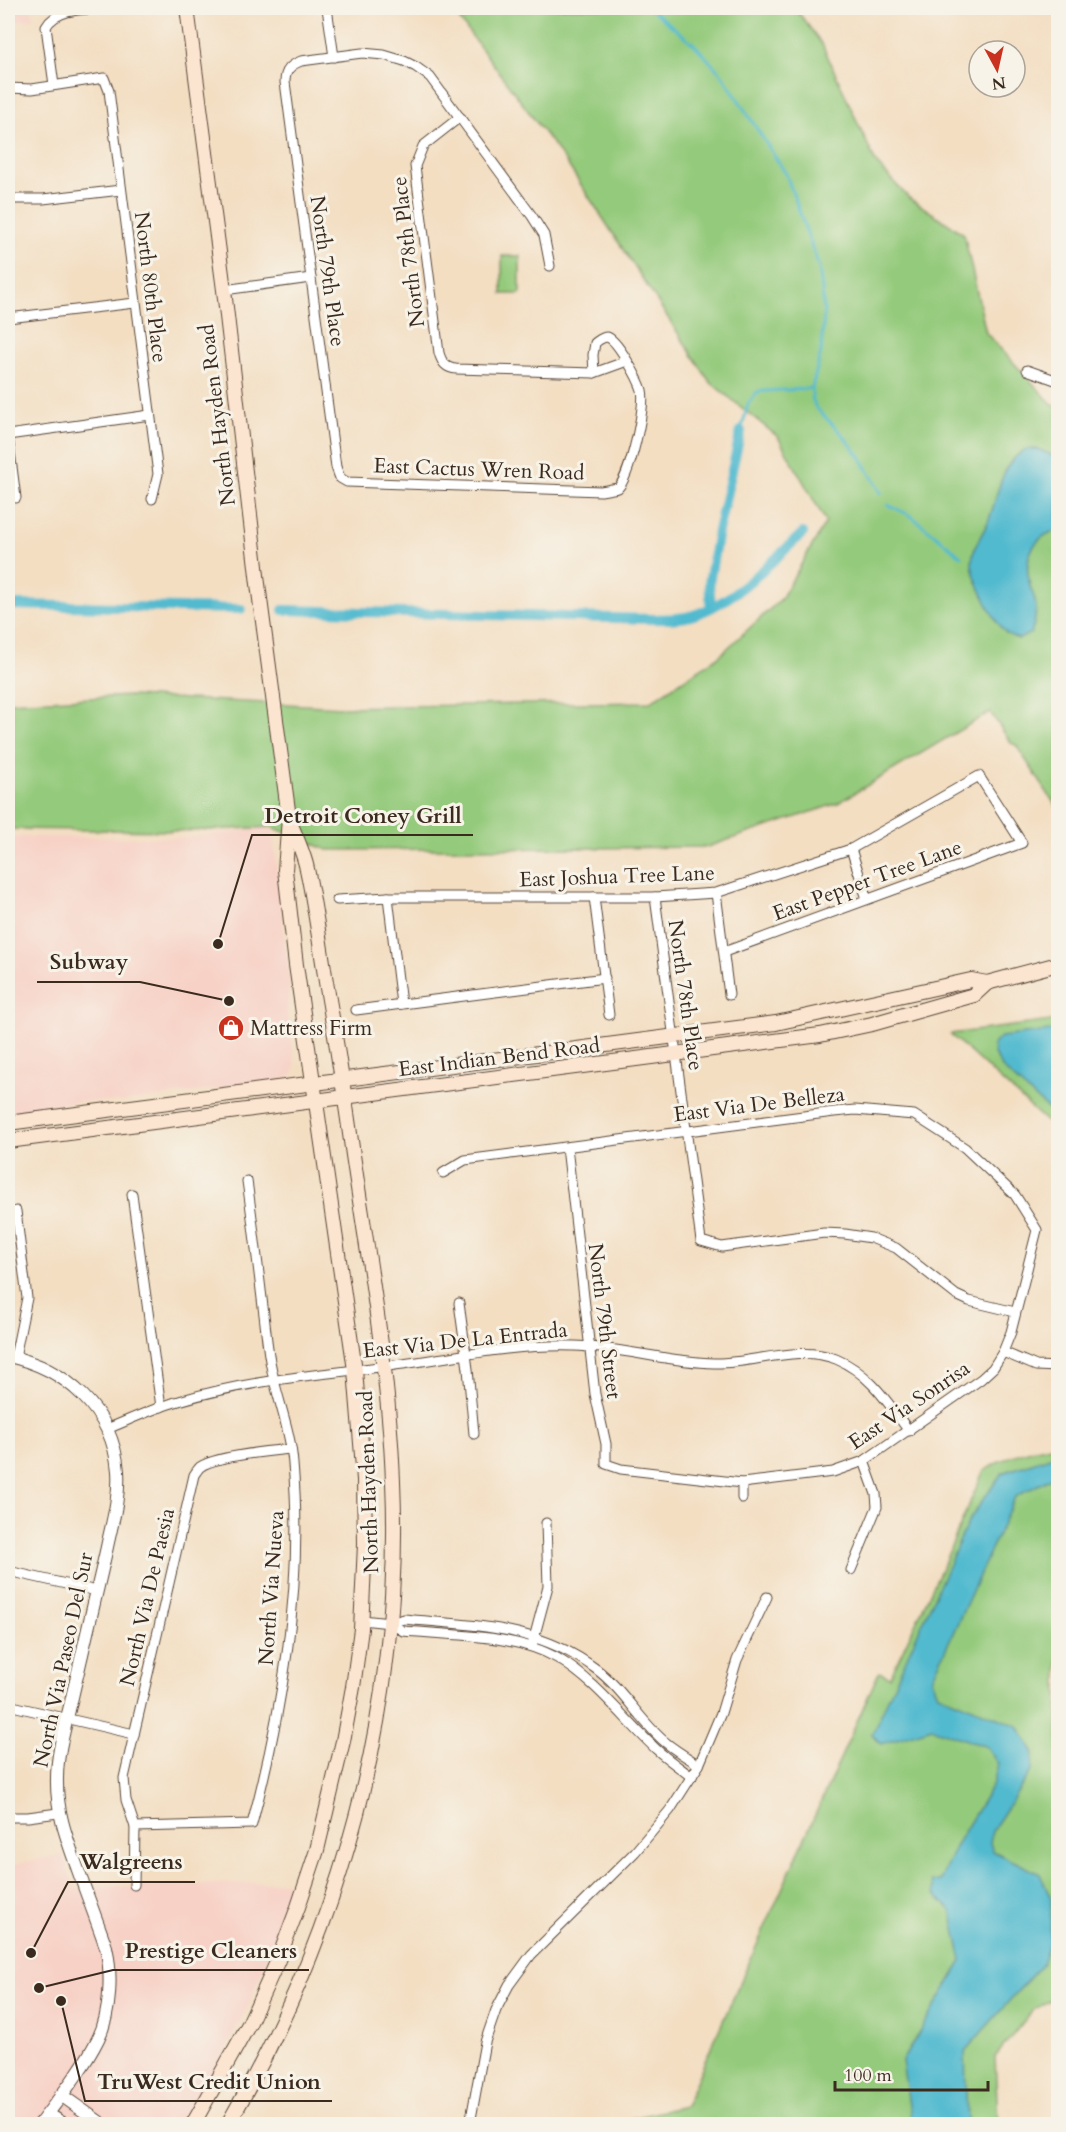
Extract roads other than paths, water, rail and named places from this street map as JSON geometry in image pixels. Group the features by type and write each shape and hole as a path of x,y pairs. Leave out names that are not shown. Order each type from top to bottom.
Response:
{"main road":[{"name":"North Hayden Road","path":"187,8 289,818 285,870 312,1083 355,1370 364,1480 365,1544 362,1620 344,1741 317,1850 278,1960 249,2024 193,2124"},
{"name":"North Hayden Road","path":"228,2124 281,2025 317,1938 338,1879 366,1778 383,1689 390,1623 394,1548 394,1505 385,1366 342,1079 306,866 289,818"},
{"name":"East Indian Bend Road","path":"8,1123 776,1023 971,980 987,983 1059,964"},
{"name":"East Indian Bend Road","path":"8,1142 820,1035 872,1024 974,995 987,983"}],"street":[{"path":"8,88 54,85 46,27 55,16 66,12 111,8"},
{"path":"327,8 334,57 362,53 384,55 404,61 430,77 532,216 544,236 550,266"},
{"name":"North 79th Place","path":"334,57 293,64 288,69 285,81 336,467 340,478"},
{"name":"North 80th Place","path":"54,85 105,78 109,91 158,474 152,500"},
{"name":"North 78th Place","path":"460,117 423,146 415,166 439,353 445,365 456,369 594,373"},
{"path":"8,199 43,199 121,190"},
{"path":"224,290 311,278"},
{"path":"8,318 135,303"},
{"path":"602,338 613,340 627,361 594,373 595,343 602,338"},
{"name":"East Cactus Wren Road","path":"340,478 347,482 369,483 601,491 618,488 626,476 641,418 642,405 642,392 627,361"},
{"path":"1027,370 1059,381"},
{"path":"16,498 8,435 150,416"},
{"name":"East Pepper Tree Lane","path":"724,952 1022,843 980,776"},
{"name":"East Joshua Tree Lane","path":"338,900 388,897 655,897 716,893 851,849 980,776"},
{"path":"851,849 867,899"},
{"path":"716,893 729,996"},
{"path":"388,897 401,1004"},
{"path":"594,897 609,1015"},
{"name":"North 78th Place","path":"655,897 701,1240 722,1247 824,1233 872,1238 896,1248 956,1295 969,1301 1015,1312"},
{"path":"356,1010 604,978"},
{"name":"East Via De Belleza","path":"443,1173 465,1160 855,1110 914,1115 965,1148 1015,1195 1037,1230"},
{"name":"North 79th Street","path":"567,1147 589,1347 595,1394 606,1444 606,1464"},
{"name":"North Via Nueva","path":"135,1827 252,1824 277,1719 291,1616 295,1534 291,1449 271,1369 247,1180"},
{"path":"132,1194 161,1407"},
{"path":"16,1211 27,1298 11,1357 46,1368 69,1382 86,1398 107,1429"},
{"path":"1015,1312 1037,1230 1048,1228"},
{"path":"459,1303 474,1434"},
{"name":"East Via Sonrisa","path":"606,1464 621,1469 742,1483 833,1472 864,1461 909,1431 993,1368 1011,1332 1015,1312"},
{"name":"East Via De La Entrada","path":"107,1429 161,1407 209,1393 355,1370 541,1346 589,1347 702,1362 732,1362 797,1354 816,1354 853,1367 870,1380 909,1431"},
{"path":"1003,1352 1036,1366 1059,1366"},
{"name":"North Via Paseo Del Sur","path":"44,2119 98,2038 105,2019 111,1968 106,1947 58,1813 57,1772 116,1507 118,1483 115,1455 107,1429"},
{"name":"North Via De Paesia","path":"135,1827 126,1800 124,1778 194,1475 201,1467 211,1463 291,1449"},
{"path":"851,1570 877,1507 876,1494 864,1461"},
{"path":"742,1483 742,1498"},
{"path":"531,1648 548,1586 546,1523"},
{"path":"8,1571 97,1591"},
{"path":"470,2124 485,2042 496,2010 509,1985 531,1955 635,1852 670,1810 699,1766 720,1713 737,1660 768,1597"},
{"path":"362,1620 390,1623 405,1619 499,1629 535,1637 561,1648 596,1670 665,1742 699,1766"},
{"path":"390,1623 403,1630 497,1640 531,1648 557,1658 586,1680 656,1750 692,1777"},
{"path":"8,1705 134,1734"},
{"path":"8,1817 58,1813"},
{"path":"135,1827 135,1885"},
{"path":"61,2095 102,2124"},
{"path":"44,2119 64,2124"}],"water":[{"path":"1027,449 1038,449 1058,458 1058,530 1041,538 1031,551 1028,576 1036,608 1034,625 1031,633 1019,639 1001,628 990,610 973,570 972,558 991,514 1005,472 1017,455"},
{"path":"1058,1030 1058,1118 1003,1069 994,1054 993,1045 1001,1037"},
{"path":"1058,1456 1058,1477 1055,1476 1015,1497 932,1679 938,1694 1018,1726 1033,1751 1032,1770 992,1831 990,1843 993,1851 1040,1874 1051,1899 1050,1940 1042,1964 965,2051 967,2124 912,2124 902,2061 962,1961 951,1910 934,1894 932,1882 940,1881 956,1845 993,1784 998,1764 987,1747 932,1728 881,1744 872,1734 969,1520 1002,1473"}],"waterway":[{"path":"650,8 695,45 723,76 786,174 819,267 822,290 824,315 821,352 812,388 812,398 816,408 842,434 861,458 881,493"},
{"path":"741,431 748,404 757,392 812,388"},
{"path":"711,606 709,583 718,531 741,431"},
{"path":"888,505 910,515 961,556"},
{"path":"283,610 682,618 702,612 734,594 764,570 803,533"},
{"path":"8,605 241,609"}],"place":[{"name":"Detroit Coney Grill","path":"218,944"},
{"name":"Subway","path":"229,1001"},
{"name":"Mattress Firm","path":"231,1028"},
{"name":"Walgreens","path":"31,1953"},
{"name":"Prestige Cleaners","path":"39,1988"},
{"name":"TruWest Credit Union","path":"61,2001"}]}
